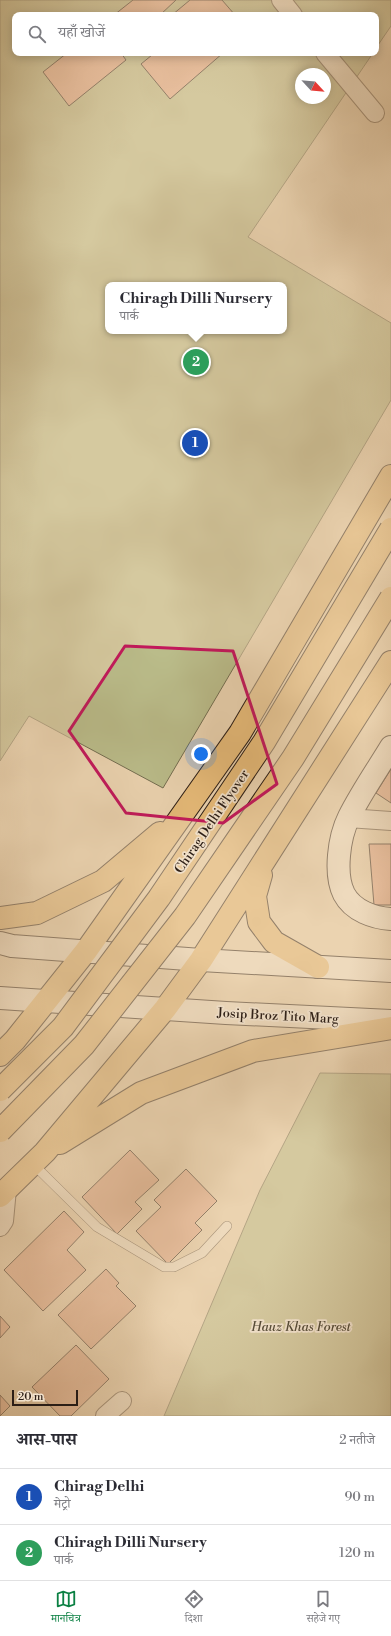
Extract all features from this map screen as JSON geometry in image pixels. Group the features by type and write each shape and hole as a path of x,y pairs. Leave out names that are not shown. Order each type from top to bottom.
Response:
{"main road":[{"path":"0,1054 15,1040 86,951 240,733 391,476"},
{"name":"Chirag Delhi Flyover","path":"0,1090 63,1027 159,898 264,742 391,529"},
{"path":"0,1131 84,1045 185,916 293,758 391,598"},
{"path":"4,1192 39,1158 165,1009 201,960 391,662"},
{"path":"391,747 348,818 341,837 339,859 340,878 345,895 354,906 371,916 391,919"},
{"path":"0,918 37,913 103,881 184,812"},
{"path":"266,859 255,896 259,922 274,942 318,967"},
{"path":"0,943 12,946 201,960 391,971"},
{"name":"Josip Broz Tito Marg","path":"0,998 165,1009 391,1021"},
{"path":"39,1158 141,1093 253,1051 391,1028"}],"street":[{"path":"281,0 291,12"},
{"path":"328,56 375,113"},
{"path":"348,818 391,821"},
{"path":"0,1227 4,1220 4,1192"},
{"path":"105,1416 122,1401"}],"lane":[{"path":"39,1158 97,1227 164,1267 174,1267 202,1253 227,1226"}],"highlighted area":[{"path":"125,646 233,651 277,784 223,823 126,813 69,731"}],"green space":[{"path":"0,0 391,0 391,26 379,44 379,12 12,12 12,56 371,56 248,237 391,323 391,400 163,788 29,716 0,761"},
{"name":"Hauz Khas Forest","path":"320,1073 391,1074 391,1416 164,1416 260,1190"}],"building":[{"path":"133,0 176,0 163,12 118,12"},
{"path":"190,0 222,0 232,12 176,12"},
{"path":"63,56 123,56 126,60 69,106 43,72"},
{"path":"151,56 220,56 170,99 141,64"},
{"path":"391,769 391,803 376,793"},
{"path":"369,844 391,844 391,905 374,905"},
{"path":"130,1150 159,1180 135,1202 142,1209 117,1234 82,1197"},
{"path":"186,1169 217,1201 195,1223 202,1230 168,1264 136,1231 161,1207 154,1200"},
{"path":"64,1211 84,1232 67,1250 86,1270 43,1311 4,1270"},
{"path":"106,1269 119,1283 116,1286 136,1306 91,1349 58,1315"},
{"path":"0,1316 10,1327 0,1338"},
{"path":"76,1345 109,1379 71,1416 60,1416 32,1387"},
{"path":"0,1395 10,1406 0,1416"}],"place":[{"name":"Chiragh Dilli Nursery","path":"196,362"},
{"name":"Chirag Delhi","path":"195,443"}]}
